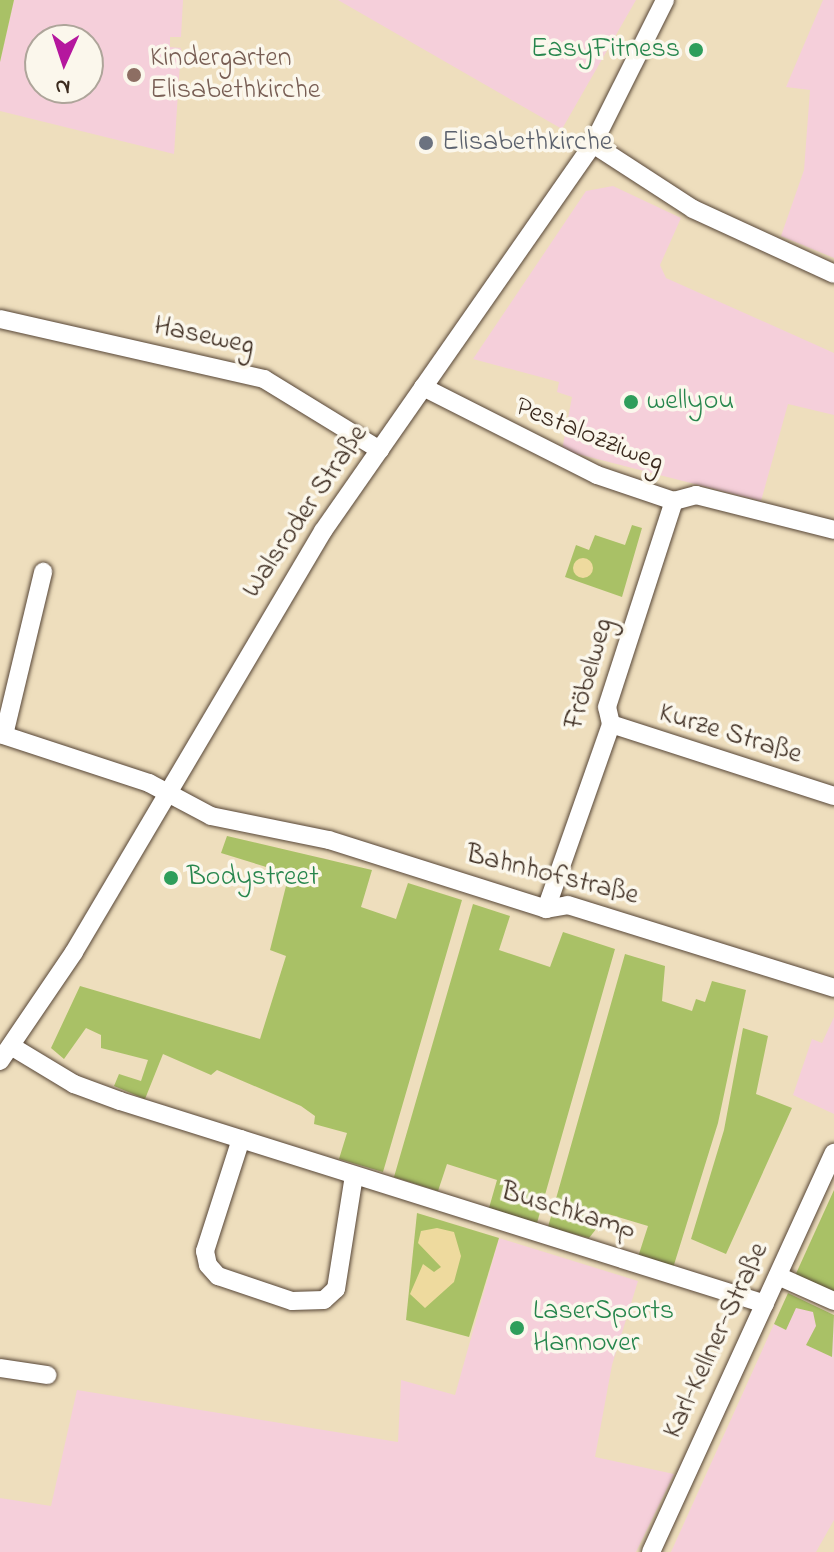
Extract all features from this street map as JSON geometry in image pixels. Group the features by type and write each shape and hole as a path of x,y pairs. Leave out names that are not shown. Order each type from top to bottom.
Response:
{"street":[{"name":"Walsroder Straße","path":"6,1053 323,531 593,144 665,0"},
{"path":"593,144 693,209 834,274"},
{"name":"Haseweg","path":"0,319 107,347 264,379 380,450"},
{"name":"Pestalozziweg","path":"423,387 541,451 674,501 696,495 834,530"},
{"name":"Fröbelweg","path":"546,909 611,724 607,707 674,501"},
{"path":"2,734 43,572"},
{"name":"Kurze Straße","path":"611,724 834,796"},
{"name":"Bahnhofstraße","path":"2,734 165,793 211,816 314,836 546,909 568,905 834,988"},
{"name":"Buschkamp","path":"6,1053 74,1084 765,1304"},
{"path":"241,1139 205,1251 208,1265 218,1276 292,1301 324,1300 336,1289 354,1175"},
{"name":"Karl-Kellner-Straße","path":"651,1552 834,1153"},
{"path":"778,1276 834,1301"},
{"path":"0,1368 47,1375"}],"shaded area":[{"name":"Kindergarten Elisabethkirche","path":"14,0 183,0 181,37 170,37 170,47 181,48 174,154 0,111 0,62"},
{"path":"338,0 636,0 562,129"},
{"path":"823,0 834,0 834,258 781,236 804,170 810,90 786,87"},
{"path":"613,186 681,218 660,265 666,278 834,353 834,415 788,404 761,501 562,450 572,397 557,392 559,382 473,359 586,191"},
{"path":"834,1017 834,1114 793,1095 812,1039 822,1043"},
{"path":"499,1238 638,1281 612,1365 595,1457 674,1474 636,1552 0,1552 0,1498 51,1506 77,1390 398,1442 401,1380 455,1395"},
{"path":"788,1293 834,1315 834,1520 816,1552 671,1552"}],"green space":[{"path":"0,0 14,0 0,62"},
{"path":"632,525 642,528 622,597 565,577 576,545 589,550 595,535 625,545"},
{"path":"227,836 372,870 361,907 396,919 408,883 462,900 383,1172 339,1159 347,1133 314,1124 315,1116 301,1106 217,1070 211,1075 163,1054 145,1099 114,1086 119,1074 141,1081 148,1060 101,1048 101,1035 86,1028 64,1059 51,1048 80,986 260,1039 286,956 270,950 289,874 221,853"},
{"path":"473,904 510,916 499,950 550,967 563,932 615,949 537,1223 489,1208 497,1180 447,1164 438,1191 394,1177"},
{"path":"625,954 665,966 662,1001 692,1011 696,999 705,1002 712,981 746,990 718,1123 673,1268 638,1257 648,1226 608,1214 589,1238 548,1227"},
{"path":"743,1028 768,1036 756,1094 792,1108 726,1254 691,1239 724,1130"},
{"path":"834,1190 834,1296 794,1278"},
{"path":"417,1213 499,1238 469,1337 406,1320"},
{"path":"788,1293 834,1315 832,1357 806,1345 816,1326 813,1312 796,1308 786,1330 774,1324"}],"sand":[{"path":"583,558 590,561 593,568 590,575 583,578 576,575 573,568 576,561"},
{"path":"437,1228 454,1232 461,1256 454,1282 425,1308 410,1294 423,1264 434,1272 441,1267 418,1243 421,1231"}],"place":[{"name":"EasyFitness","path":"696,50"},
{"name":"Kindergarten Elisabethkirche","path":"134,75"},
{"name":"Elisabethkirche","path":"426,143"},
{"name":"wellyou","path":"631,402"},
{"name":"Bodystreet","path":"171,878"},
{"name":"LaserSports Hannover","path":"517,1328"}]}
